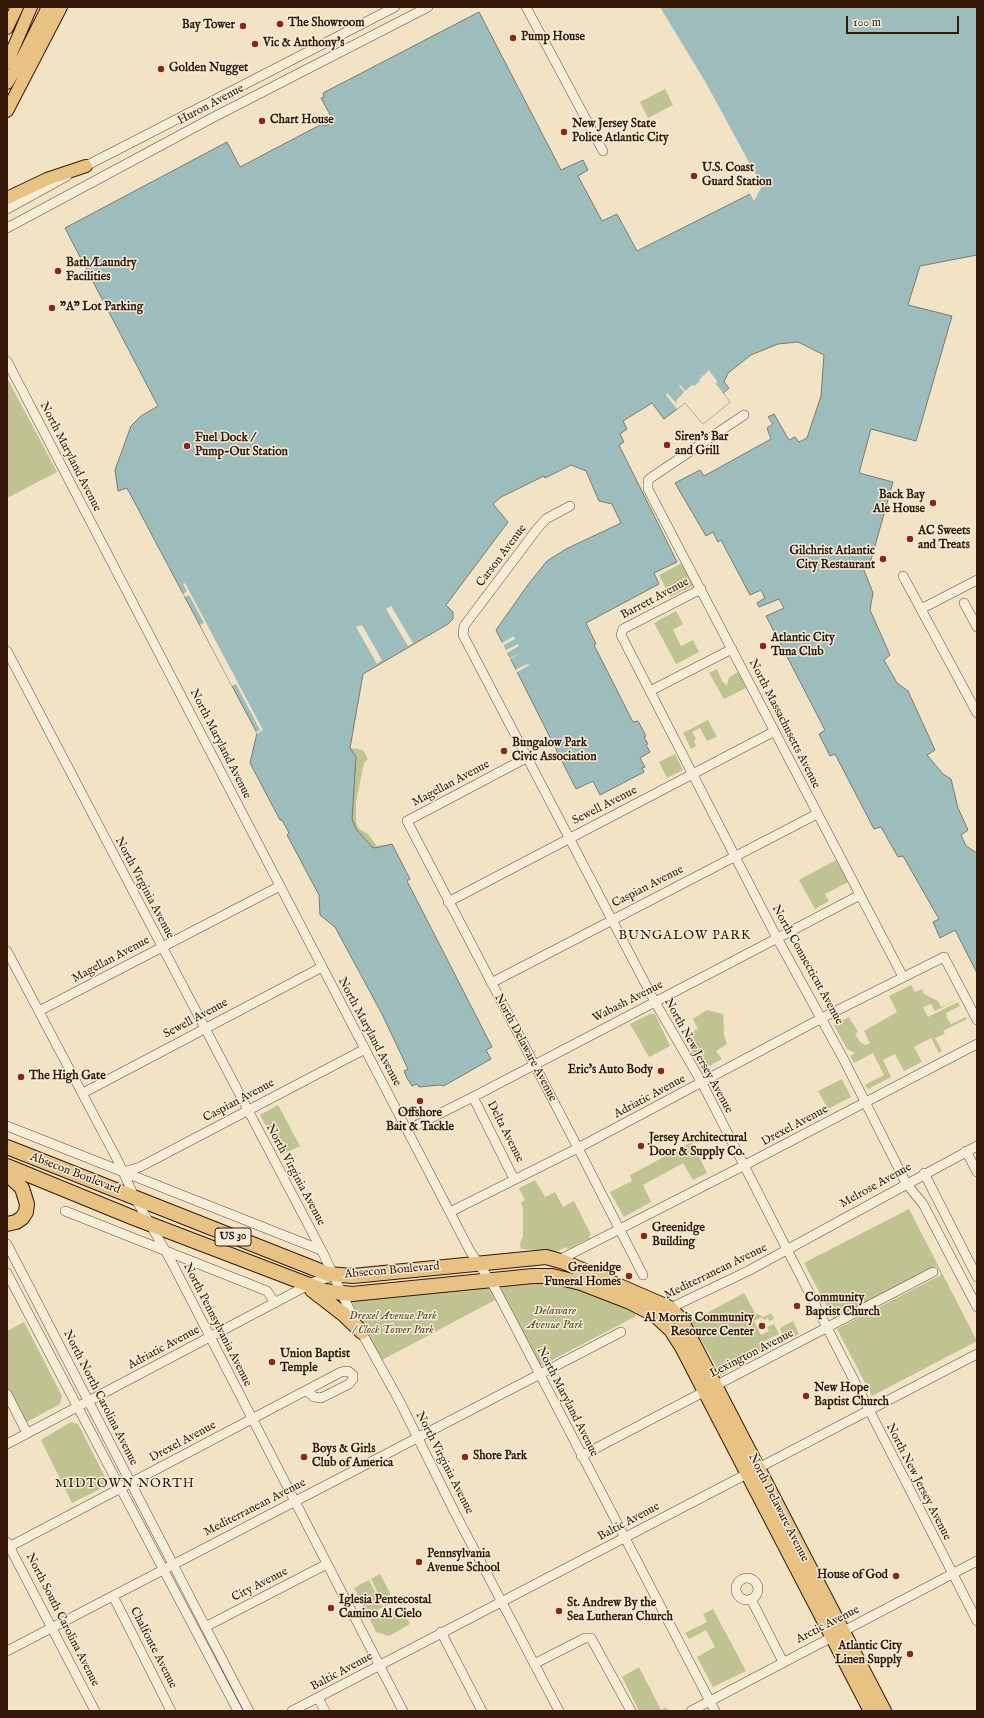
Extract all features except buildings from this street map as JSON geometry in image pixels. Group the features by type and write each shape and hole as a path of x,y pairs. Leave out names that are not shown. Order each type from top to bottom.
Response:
{"highway":[{"name":"Absecon Boulevard","path":"7,1147 333,1275 353,1276 539,1257 559,1260 670,1308"},
{"name":"Absecon Boulevard","path":"7,1166 307,1286 342,1294 538,1275 560,1277 581,1283 630,1302 655,1315"},
{"path":"7,1174 16,1180 22,1188 27,1204 26,1212 22,1218 16,1222 7,1224"},
{"path":"307,1286 343,1314 362,1332"},
{"name":"North Delaware Avenue","path":"670,1308 681,1320 710,1389 838,1634 884,1711"},
{"name":"North Delaware Avenue","path":"655,1315 665,1324 679,1341 710,1389"},
{"name":"North Delaware Avenue","path":"838,1634 871,1711"}],"main road":[{"path":"7,27 17,7"},
{"path":"7,63 31,7"},
{"path":"7,83 23,57 48,7"},
{"path":"7,111 61,7"},
{"path":"7,198 47,179 86,166"}],"street":[{"name":"Huron Avenue","path":"7,209 86,166 395,7"},
{"name":"Huron Avenue","path":"7,228 212,118 428,7"},
{"path":"526,7 603,151"},
{"name":"North Maryland Avenue","path":"7,361 450,1212 478,1263 490,1280 715,1711"},
{"name":"North Massachusetts Avenue","path":"744,414 648,480 648,489 903,977"},
{"name":"Carson Avenue","path":"463,630 464,626 542,522 570,506"},
{"path":"903,576 977,713"},
{"path":"921,609 977,580"},
{"name":"Barrett Avenue","path":"621,632 623,629 701,589"},
{"path":"964,603 977,625"},
{"name":"North New Jersey Avenue","path":"463,630 464,635 655,1002 702,1083 743,1166 865,1402 868,1411 977,1621"},
{"name":"North Connecticut Avenue","path":"621,632 621,635 734,856 777,938 822,1018 906,1183 923,1204 977,1307"},
{"path":"650,691 732,649"},
{"name":"North Virginia Avenue","path":"7,652 321,1250 342,1294 418,1437 501,1601 559,1711"},
{"name":"Sewell Avenue","path":"448,902 774,732"},
{"name":"Magellan Avenue","path":"407,821 528,757"},
{"name":"Caspian Avenue","path":"491,983 817,814"},
{"name":"North Delaware Avenue","path":"407,821 448,902 578,1148 642,1275"},
{"name":"Magellan Avenue","path":"39,1011 280,886"},
{"name":"Wabash Avenue","path":"407,1130 860,895"},
{"name":"North Pennsylvania Avenue","path":"7,951 83,1093 148,1223 166,1251 403,1711"},
{"name":"Adriatic Avenue","path":"450,1212 514,1178 578,1148 822,1018 944,957 977,1020"},
{"name":"Sewell Avenue","path":"83,1093 322,967"},
{"name":"Drexel Avenue","path":"559,1260 977,1044"},
{"name":"Caspian Avenue","path":"123,1172 140,1167 365,1049"},
{"name":"Delta Avenue","path":"473,1097 514,1178"},
{"name":"Absecon Boulevard","path":"11,1127 321,1250"},
{"name":"Melrose Avenue","path":"786,1249 924,1173 977,1146"},
{"path":"966,1151 977,1172"},
{"path":"924,1173 977,1277"},
{"path":"65,1211 267,1292 275,1303"},
{"name":"North North Carolina Avenue","path":"7,1244 249,1711"},
{"name":"Mediterranean Avenue","path":"655,1315 741,1274 786,1249"},
{"name":"Lexington Avenue","path":"581,1456 933,1272"},
{"name":"North North Carolina Avenue","path":"7,1273 122,1488 163,1570 238,1711"},
{"name":"Adriatic Avenue","path":"7,1444 307,1286 333,1275"},
{"name":"Mediterranean Avenue","path":"7,1651 621,1332"},
{"name":"Baltic Avenue","path":"292,1711 977,1354"},
{"name":"Drexel Avenue","path":"8,1545 122,1488 306,1391"},
{"path":"7,1394 27,1433"},
{"name":"North South Carolina Avenue","path":"8,1545 95,1711"},
{"name":"Arctic Avenue","path":"691,1711 977,1562"},
{"name":"City Avenue","path":"205,1627 327,1564"},
{"name":"Chalfonte Avenue","path":"113,1596 171,1711"},
{"path":"751,1599 783,1662"},
{"path":"441,1632 482,1711"},
{"path":"534,1664 585,1638 591,1638 631,1711"},
{"path":"318,1698 325,1711"}],"green space":[{"path":"665,89 673,105 648,118 640,102"},
{"path":"7,378 57,472 7,498"},
{"path":"682,563 694,585 670,597 659,575"},
{"path":"676,611 683,624 673,630 681,646 693,640 699,652 676,664 654,623"},
{"path":"717,669 722,681 727,686 729,677 738,672 746,688 724,699 709,673"},
{"path":"708,720 717,737 707,741 700,728 692,732 696,739 694,741 696,746 691,749 683,733"},
{"path":"350,748 363,750 368,759 364,763 356,802 356,822 359,829 368,834 377,846 392,844 398,857 359,858 346,792"},
{"path":"675,754 683,770 667,778 659,762"},
{"path":"836,860 848,882 825,894 829,901 815,909 799,880"},
{"path":"911,985 915,992 922,989 924,994 938,1001 941,1007 957,1000 935,1011 931,1004 923,1007 928,1017 958,1002 960,1006 946,1013 947,1018 951,1024 966,1017 967,1019 943,1031 945,1034 935,1038 942,1051 939,1053 931,1038 914,1047 922,1062 904,1071 895,1054 883,1060 891,1077 868,1089 865,1085 884,1075 873,1053 854,1063 850,1056 855,1053 847,1049 834,1025 849,1017 858,1032 855,1034 861,1043 866,1045 870,1043 864,1031 897,1012 889,996"},
{"path":"707,1010 723,1014 724,1035 727,1044 716,1051 722,1059 702,1070 684,1036 698,1029 693,1019"},
{"path":"650,1014 655,1014 670,1046 649,1057 630,1024"},
{"path":"842,1079 851,1097 828,1109 818,1091"},
{"path":"278,1105 300,1146 281,1155 260,1115"},
{"path":"692,1142 707,1173 693,1180 683,1163 643,1185 651,1202 624,1217 610,1192 632,1181 630,1175"},
{"path":"535,1180 545,1197 555,1192 563,1207 574,1201 591,1235 589,1236 590,1238 568,1249 566,1247 554,1253 540,1250 521,1249 520,1244 523,1236 523,1208 521,1203 525,1200 519,1188"},
{"path":"909,1209 977,1341 872,1396 837,1329 941,1275 936,1266 834,1320 804,1263"},
{"name":"Delaware Avenue Park","path":"545,1281 564,1284 634,1312 636,1316 541,1366 537,1364 500,1289 504,1286"},
{"name":"Drexel Avenue Park / Clock Tower Park","path":"487,1286 490,1288 495,1300 382,1360 351,1305 351,1302 355,1300"},
{"path":"744,1293 755,1313 764,1317 771,1313 774,1319 769,1321 768,1318 764,1320 762,1317 754,1321 761,1335 769,1331 767,1327 774,1324 779,1334 763,1342 767,1350 734,1368 728,1367 728,1371 720,1376 714,1362 701,1340 700,1341 690,1322"},
{"path":"793,1321 799,1334 778,1344 775,1339 782,1334 780,1328"},
{"path":"24,1322 62,1396 60,1404 25,1423 7,1388 7,1331"},
{"path":"71,1422 78,1424 107,1481 106,1486 72,1503 41,1440"},
{"path":"380,1574 390,1593 389,1604 385,1607 371,1579"},
{"path":"369,1580 383,1607 368,1615 354,1588"},
{"path":"391,1609 407,1618 410,1624 389,1636 376,1632 370,1619"},
{"path":"713,1609 746,1671 713,1687 697,1657 715,1647 706,1630 689,1639 685,1633 707,1622 703,1614"},
{"path":"639,1667 661,1710 666,1707 668,1711 639,1711 622,1677"}],"water":[{"path":"654,7 977,7 977,255 920,266 908,305 952,316 916,441 871,429 859,473 893,482 871,560 862,565 873,593 870,610 890,655 884,660 897,683 908,691 935,750 927,755 943,774 951,779 958,808 968,830 961,835 966,846 977,853 977,973 955,930 940,938 933,922 939,919 903,856 898,857 881,827 874,829 835,754 830,756 819,734 825,730 766,616 784,608 779,599 759,607 757,603 765,598 761,590 750,595 721,540 718,542 713,532 706,536 675,483 700,470 704,476 771,439 767,428 773,424 768,417 774,414 789,440 795,437 799,442 807,438 821,396 824,355 798,342 778,344 751,355 728,373 724,382 729,388 723,393 730,402 703,424 685,403 664,419 652,403 623,421 627,429 620,434 624,442 619,445 677,562 654,573 659,584 586,623 596,644 594,645 633,722 638,721 646,736 644,737 648,744 646,745 650,752 640,758 645,767 642,768 644,772 600,795 593,781 576,789 496,630 527,586 547,561 566,549 621,523 612,504 599,501 586,471 571,465 545,478 544,476 501,497 493,504 508,522 446,605 453,612 453,619 448,624 363,674 350,748 356,757 352,819 356,829 372,847 375,848 392,844 410,879 407,881 492,1047 486,1050 491,1059 443,1086 419,1087 417,1084 412,1086 404,1071 408,1069 382,1014 335,927 320,915 319,895 287,835 289,833 282,820 280,820 250,763 257,733 127,488 118,491 115,470 131,426 141,416 158,406 65,228 227,142 240,167 322,124 325,126 334,122 321,98 324,97 323,93 479,12 561,170 583,160 588,170 578,176 602,221 617,214 637,251 750,194 755,190"}],"pier":[{"path":"652,7 660,7 706,83 757,177 761,188 754,201 749,192 753,189"},
{"path":"708,369 717,381 716,384 730,402 703,424 685,403 677,409 666,395 667,393 678,405 676,401 684,392 679,386 680,385 685,391 692,385 694,386 700,381 699,380 702,377 701,375 703,376"},
{"path":"185,583 263,730 257,734 256,732 260,730 236,684 232,686 200,625 204,623 189,595 185,597 183,594 187,591 183,584"},
{"path":"391,606 413,643 408,646 386,609"},
{"path":"362,625 382,660 377,664 356,627"},
{"path":"514,636 515,639 504,645 506,650 518,644 519,646 507,653 510,658 522,653 510,659 515,670 527,664 530,665 515,673 500,644"}],"place":[{"name":"The Showroom","path":"280,24"},
{"name":"Bay Tower","path":"243,26"},
{"name":"Pump House","path":"513,38"},
{"name":"Vic & Anthony's","path":"255,44"},
{"name":"Golden Nugget","path":"161,69"},
{"name":"Chart House","path":"262,121"},
{"name":"New Jersey State Police Atlantic City","path":"564,132"},
{"name":"U.S. Coast Guard Station","path":"694,176"},
{"name":"Bath/Laundry Facilities","path":"58,271"},
{"name":"\"A\" Lot Parking","path":"52,308"},
{"name":"Siren’s Bar and Grill","path":"667,445"},
{"name":"Fuel Dock / Pump-Out Station","path":"187,446"},
{"name":"Back Bay Ale House","path":"933,503"},
{"name":"AC Sweets and Treats","path":"910,539"},
{"name":"Gilchrist Atlantic City Restaurant","path":"883,559"},
{"name":"Atlantic City Tuna Club","path":"763,646"},
{"name":"Bungalow Park Civic Association","path":"504,751"},
{"name":"Eric's Auto Body","path":"661,1071"},
{"name":"The High Gate","path":"21,1077"},
{"name":"Offshore Bait & Tackle","path":"420,1101"},
{"name":"Jersey Architectural Door & Supply Co.","path":"641,1146"},
{"name":"Greenidge Building","path":"644,1236"},
{"name":"Greenidge Funeral Homes","path":"629,1276"},
{"name":"Community Baptist Church","path":"797,1306"},
{"name":"Al Morris Community Resource Center","path":"762,1326"},
{"name":"Union Baptist Temple","path":"272,1362"},
{"name":"New Hope Baptist Church","path":"806,1396"},
{"name":"Boys & Girls Club of America","path":"304,1457"},
{"name":"Shore Park","path":"465,1457"},
{"name":"Pennsylvania Avenue School","path":"419,1562"},
{"name":"House of God","path":"896,1576"},
{"name":"Iglesia Pentecostal Camino Al Cielo","path":"331,1608"},
{"name":"St. Andrew By the Sea Lutheran Church","path":"559,1611"},
{"name":"Atlantic City Linen Supply","path":"910,1654"}],"district":[{"name":"BUNGALOW PARK","path":"685,936"},
{"name":"MIDTOWN NORTH","path":"125,1484"}]}
